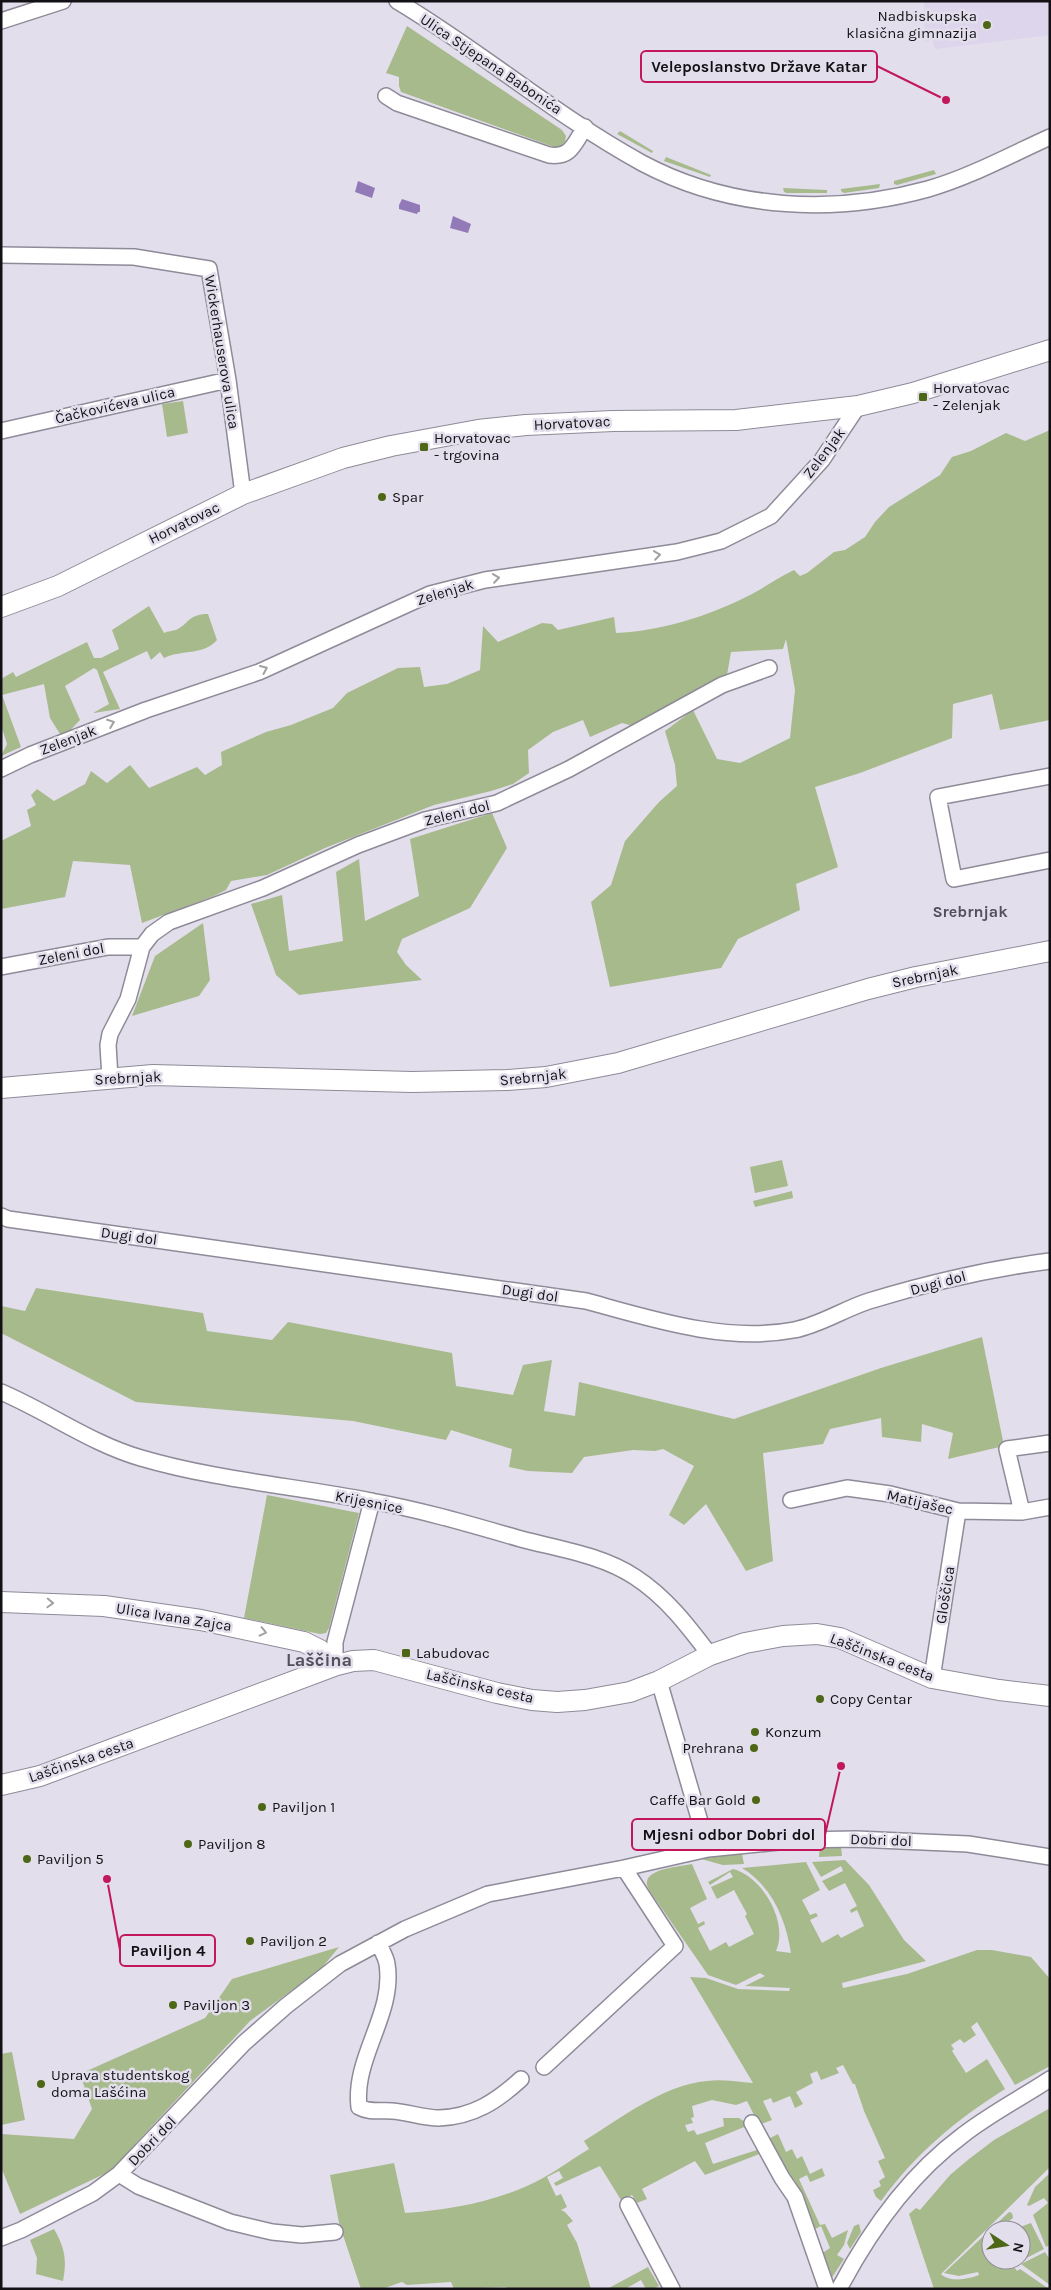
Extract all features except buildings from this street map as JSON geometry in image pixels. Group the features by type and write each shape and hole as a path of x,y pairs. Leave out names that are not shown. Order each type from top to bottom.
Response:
{"main road":[{"name":"Horvatovac","path":"1,608 58,586 243,494 343,458 424,439 478,430 568,422 736,420 858,406 913,393 1050,350"},
{"name":"Srebrnjak","path":"1,1088 153,1075 465,1082 546,1077 618,1063 868,989 1050,951"},
{"name":"Ulica Ivana Zajca","path":"1,1602 104,1606 201,1620 304,1642 320,1650 337,1666"},
{"name":"Laščinska cesta","path":"1,1785 59,1769 353,1661 374,1660 497,1693 532,1700 557,1702 630,1692 659,1681 710,1655 753,1640 817,1634 840,1638 932,1678 999,1690 1050,1696"}],"street":[{"path":"1,20 63,1"},
{"name":"Ulica Stjepana Babonića","path":"397,1 585,127 643,163 696,185 746,199 812,205 864,202 930,188 1050,137"},
{"path":"386,96 397,103 549,155 560,156 569,152 585,127"},
{"name":"Wickerhauserova ulica","path":"1,255 134,257 209,269 228,380 243,494"},
{"name":"Čačkovićeva ulica","path":"1,431 228,380"},
{"name":"Zelenjak","path":"1,768 137,713 259,672 430,594 485,580 677,552 721,541 771,516 822,460 858,406"},
{"name":"Zeleni dol","path":"1,967 108,947 142,946 152,934 169,922 264,888 358,845 425,820 497,802 569,769 722,685 769,668"},
{"path":"1050,776 938,797 954,879 1050,860"},
{"path":"110,1078 108,1045 110,1034 128,999 142,946"},
{"name":"Dugi dol","path":"1,1216 586,1301 657,1321 740,1334 795,1330 867,1302 938,1282 977,1272 1050,1261"},
{"name":"Krijesnice","path":"1,1392 109,1447 141,1458 210,1473 372,1501 437,1516 608,1563 634,1576 656,1592 683,1619 710,1655"},
{"path":"1022,1512 1007,1449 1050,1443"},
{"name":"Matijašec","path":"791,1500 847,1488 890,1494 958,1511 1022,1512 1050,1507"},
{"path":"337,1666 335,1648 338,1631 372,1501"},
{"name":"Gloščica","path":"932,1678 958,1511"},
{"path":"659,1681 708,1849"},
{"name":"Dobri dol","path":"1,2238 68,2207 93,2193 119,2174 244,2043 286,2006 340,1964 378,1943 488,1894 624,1868 708,1849 798,1840 856,1839 968,1844 1050,1857"},
{"path":"544,2067 675,1946 624,1868"},
{"path":"378,1943 387,1962 389,1982 385,2003 367,2053 357,2092 359,2107 367,2112 392,2111 438,2118 475,2112 499,2100 521,2080"},
{"path":"839,2289 864,2246 898,2196 962,2135 1050,2079"},
{"path":"752,2123 795,2198 827,2289"},
{"path":"119,2174 138,2186 230,2222 272,2232 302,2236 335,2232"},
{"path":"628,2205 672,2289"}],"shaded area":[{"name":"Nadbiskupska klasična gimnazija","path":"924,1 1050,1 1050,35 935,49 932,40 925,43"},
{"path":"358,181 375,188 372,198 355,192"},
{"path":"402,199 420,205 420,212 417,214 399,209"},
{"path":"453,216 471,224 468,233 450,228"}],"green space":[{"path":"407,26 562,130 566,136 565,142 559,147 554,147 401,92 399,77 386,73"},
{"path":"620,131 653,151 652,153 617,134"},
{"path":"666,157 711,175 710,177 664,161"},
{"path":"934,170 936,174 897,185 894,184 894,181"},
{"path":"880,184 879,188 844,193 841,191 841,189"},
{"path":"783,188 827,190 827,193 787,193 784,192"},
{"path":"183,401 188,433 167,437 162,404"},
{"path":"1050,430 1050,720 1000,730 992,694 953,704 952,738 860,773 815,787 838,867 796,884 800,910 738,939 721,968 610,987 591,902 611,885 625,841 659,802 677,786 675,765 665,731 693,710 717,759 740,763 790,738 795,690 786,639 783,649 731,652 727,675 633,726 622,723 590,737 583,720 553,732 528,750 529,773 513,784 434,805 325,848 267,875 231,881 226,890 214,896 142,923 130,865 73,861 65,897 1,909 1,841 31,826 27,810 36,805 31,795 37,789 54,801 85,784 91,771 107,783 130,765 149,788 197,767 205,775 222,765 221,752 266,732 291,725 333,708 347,693 398,668 420,667 424,687 447,684 480,670 483,626 498,642 542,623 552,624 558,630 614,617 616,633 666,626 699,617 746,597 794,570 800,576 807,573 834,552 845,550 865,537 875,522 889,507 940,475 952,457 971,451 1006,433 1025,441"},
{"path":"149,606 164,633 180,628 193,617 208,614 217,640 205,648 164,658 160,652 151,660 147,651 103,672 120,709 93,713 109,704 97,670 94,668 65,686 80,720 65,736 60,734 50,718 44,684 2,695 21,747 1,756 7,744 1,725 1,679 13,672 16,677 87,642 94,658 101,658 119,649 112,630"},
{"path":"492,813 507,848 470,908 402,939 397,952 406,965 422,980 299,995 276,975 251,904 282,895 289,951 343,941 336,872 359,859 365,921 419,896 410,839"},
{"path":"203,923 210,980 199,996 132,1016 155,956"},
{"path":"782,1160 788,1186 755,1193 750,1167"},
{"path":"792,1191 793,1198 755,1207 753,1201"},
{"path":"36,1288 203,1313 207,1331 272,1340 288,1322 452,1353 456,1386 513,1395 523,1365 552,1360 544,1411 575,1416 579,1382 734,1419 881,1368 982,1337 1004,1446 948,1459 953,1433 922,1424 921,1442 882,1437 881,1418 830,1429 823,1444 763,1453 773,1561 746,1571 706,1504 684,1525 669,1515 694,1466 663,1449 655,1451 633,1450 584,1457 572,1473 528,1471 509,1467 512,1449 451,1430 446,1440 353,1421 136,1402 1,1333 1,1306 25,1311"},
{"path":"267,1495 359,1513 329,1628 326,1633 320,1634 244,1618"},
{"path":"820,1845 841,1846 842,1856 819,1857"},
{"path":"738,1852 742,1854 744,1864 723,1865 701,1859"},
{"path":"845,1860 869,1885 904,1940 926,1961 842,1983 843,1988 907,1974 977,1950 992,1950 1031,1957 1050,1979 1050,2066 1015,2085 977,2022 971,2027 976,2035 964,2043 960,2039 951,2045 954,2049 952,2051 966,2073 987,2059 1005,2089 953,2126 923,2152 881,2201 876,2197 873,2190 881,2186 879,2181 885,2177 878,2161 885,2158 864,2111 855,2084 853,2084 843,2065 836,2068 839,2073 821,2080 817,2071 810,2074 813,2083 796,2092 803,2104 795,2108 790,2096 773,2103 771,2098 763,2101 772,2120 759,2125 747,2101 736,2105 712,2100 692,2106 694,2117 691,2118 693,2123 685,2125 688,2132 694,2130 697,2135 724,2126 723,2118 739,2118 749,2125 705,2143 713,2164 760,2149 762,2153 705,2175 695,2161 642,2189 647,2199 637,2203 632,2195 621,2200 600,2166 556,2186 554,2183 563,2178 559,2171 547,2177 556,2196 561,2194 567,2207 561,2210 573,2221 567,2225 577,2243 591,2289 507,2289 506,2287 454,2289 451,2282 407,2285 402,2282 382,2289 361,2289 339,2223 330,2175 394,2163 405,2213 458,2207 510,2193 549,2175 589,2149 584,2141 643,2104 674,2089 707,2081 724,2080 753,2083 690,1977 706,1978 738,1989 789,1991 790,1988 745,1986 765,1976 760,1973 736,1985 708,1975 649,1890 647,1883 649,1877 661,1870 692,1864 707,1899 690,1908 698,1924 704,1921 705,1924 698,1928 710,1951 726,1942 729,1947 754,1934 745,1916 747,1914 734,1890 717,1899 711,1887 733,1877 730,1872 710,1885 708,1882 733,1869 744,1873 763,1890 776,1914 779,1939 776,1951 791,1953 785,1928 776,1905 762,1884 742,1868 806,1862 820,1890 802,1900 810,1915 816,1913 818,1916 810,1920 822,1943 838,1934 841,1938 864,1926 857,1910 851,1913 850,1910 857,1906 845,1883 829,1891 822,1881 843,1871 841,1866 821,1877 812,1862"},
{"path":"339,1947 321,1969 250,2021 137,2142 121,2166 20,2214 1,2167 1,2134 74,2139 92,2109 80,2074 205,2018 232,1979"},
{"path":"12,2052 25,2120 1,2125 1,2054"},
{"path":"1050,2108 1050,2167 996,2220 981,2220 981,2235 941,2274 949,2279 965,2279 979,2275 978,2272 959,2276 944,2273 981,2238 981,2270 1021,2270 1049,2289 934,2289 909,2214 916,2208 920,2210 950,2175 994,2140"},
{"path":"778,2134 786,2152 792,2149 797,2159 802,2156 810,2174 822,2168 825,2176 810,2182 807,2175 799,2179 820,2225 825,2224 832,2238 848,2230 844,2245 837,2255 844,2259 831,2279 821,2254 830,2248 821,2226 811,2231 795,2181 789,2179 768,2139"},
{"path":"1050,2173 1050,2245 1046,2247 1033,2215 1048,2203 1044,2198 1029,2206 1027,2205 1035,2187"},
{"path":"1009,2212 1012,2213 1013,2218 1010,2220 1000,2220"},
{"path":"1031,2223 1044,2249 1031,2256"},
{"path":"859,2224 861,2232 850,2249 847,2243 854,2226"},
{"path":"54,2229 61,2242 64,2254 63,2281 36,2274 37,2258 30,2240"},
{"path":"1045,2252 1050,2260 1050,2285 1029,2270 1031,2270 1031,2259"},
{"path":"648,2267 659,2286 653,2289 646,2289 641,2280 625,2289 607,2289"}],"place":[{"name":"Nadbiskupska klasična gimnazija","path":"987,25"},
{"name":"Veleposlanstvo Države Katar","path":"946,100"},
{"name":"Horvatovac - Zelenjak","path":"923,397"},
{"name":"Horvatovac - trgovina","path":"424,447"},
{"name":"Spar","path":"382,497"},
{"name":"Labudovac","path":"406,1653"},
{"name":"Copy Centar","path":"820,1699"},
{"name":"Konzum","path":"755,1732"},
{"name":"Prehrana","path":"754,1748"},
{"name":"Mjesni odbor Dobri dol","path":"841,1766"},
{"name":"Caffe Bar Gold","path":"756,1800"},
{"name":"Paviljon 1","path":"262,1807"},
{"name":"Paviljon 8","path":"188,1844"},
{"name":"Paviljon 5","path":"27,1859"},
{"name":"Paviljon 4","path":"107,1879"},
{"name":"Paviljon 2","path":"250,1941"},
{"name":"Paviljon 3","path":"173,2005"},
{"name":"Uprava studentskog doma Lašćina","path":"41,2084"}],"district":[{"name":"Srebrnjak","path":"970,911"},
{"name":"Laščina","path":"319,1660"}]}
